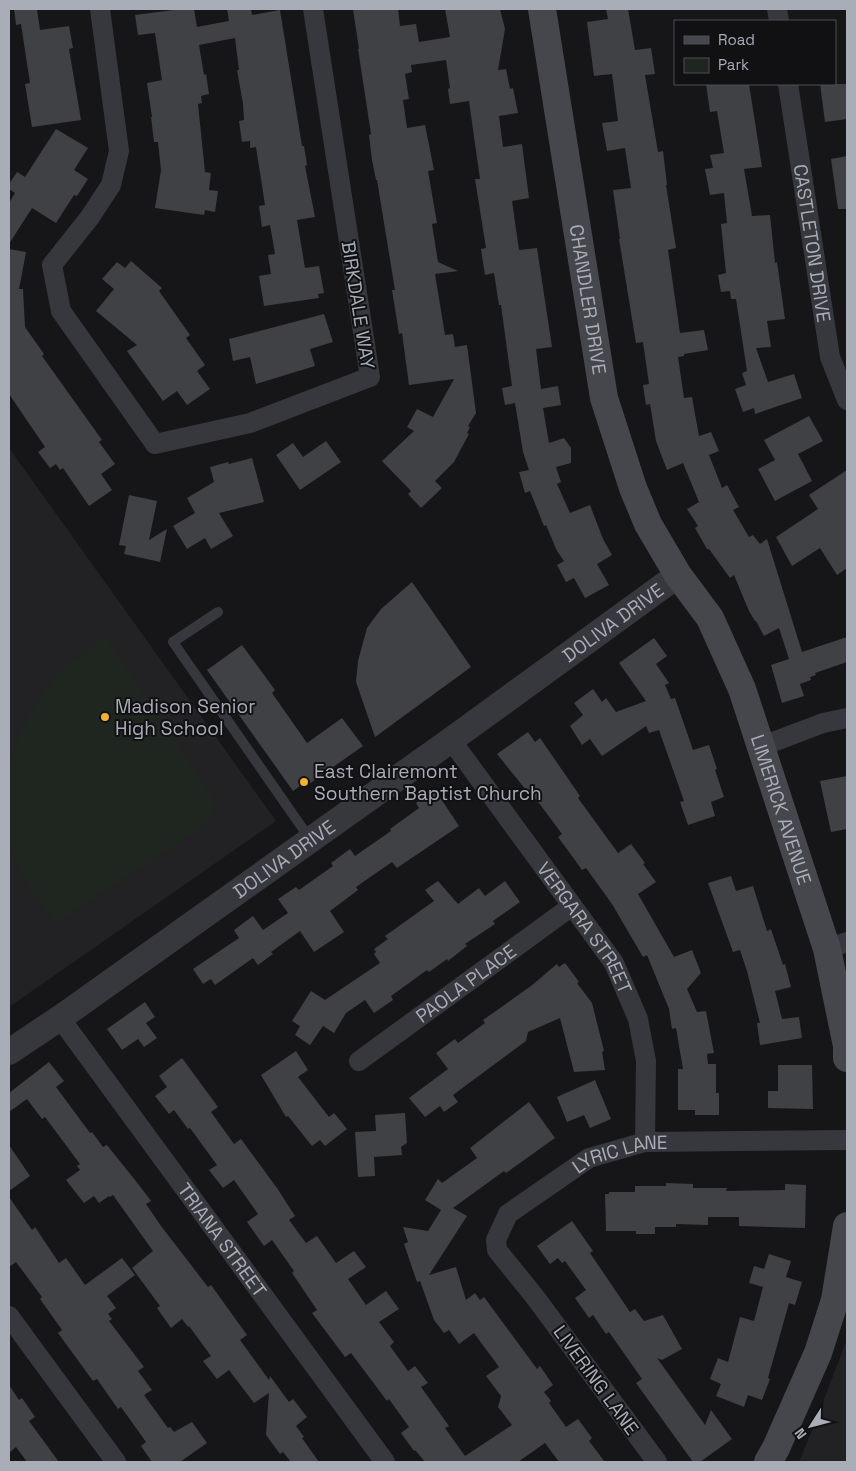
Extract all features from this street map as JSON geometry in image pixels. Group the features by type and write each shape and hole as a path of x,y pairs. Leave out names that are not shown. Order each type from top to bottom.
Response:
{"main road":[{"name":"CHANDLER DRIVE","path":"542,9 604,398 633,488 648,524 678,575"},
{"name":"LIMERICK AVENUE","path":"678,575 710,618 742,690 760,747 837,946 847,1058"},
{"path":"768,1462 818,1352 835,1300 847,1226"}],"street":[{"name":"BIRKDALE WAY","path":"100,9 119,150 111,185 90,217 52,265 61,310 155,444 250,424 370,377 313,9"},
{"name":"CASTLETON DRIVE","path":"788,85 830,358 847,400"},
{"name":"DOLIVA DRIVE","path":"9,1052 311,840 678,575"},
{"path":"760,747 824,723 847,718"},
{"name":"VERGARA STREET","path":"451,740 614,963 638,1019 646,1061 645,1142"},
{"name":"PAOLA PLACE","path":"359,1060 572,906"},
{"name":"TRIANA STREET","path":"60,1018 385,1462"},
{"name":"LYRIC LANE","path":"535,1297 497,1250 496,1240 508,1214 589,1158 645,1142 847,1140"},
{"name":"LIVERING LANE","path":"535,1297 657,1462"},
{"path":"9,1316 116,1462"}],"lane":[{"path":"218,612 173,642 311,840"}],"shaded area":[{"name":"Madison Senior High School","path":"9,448 276,821 9,1007"},
{"path":"847,1339 847,1462 799,1462 815,1423"}],"green space":[{"path":"105,636 216,802 209,823 56,923 29,889 14,858 9,836 9,770 16,743 35,703 60,672"}],"building":[{"path":"14,9 37,9 40,30 69,26 73,48 69,49 81,120 32,127 25,84 30,83 21,24 16,25"},
{"path":"194,9 197,27 229,21 227,9 251,9 252,15 280,10 315,217 297,220 305,268 319,266 324,293 318,294 319,298 264,306 259,276 271,274 268,255 275,254 270,225 262,227 259,206 265,205 256,147 250,148 250,141 242,142 239,121 244,120 243,104 237,70 239,70 235,38 199,45 209,94 201,96 202,103 198,104 205,172 211,173 209,190 218,191 215,212 205,210 204,215 155,208 161,170 158,142 154,142 147,83 162,80 155,33 138,35 135,15"},
{"path":"353,9 398,9 400,26 416,24 419,42 450,37 445,9 500,9 505,29 498,70 506,69 510,89 513,88 518,113 499,116 503,147 522,144 529,198 512,201 519,250 537,248 552,347 536,349 541,389 558,386 561,405 543,408 549,443 564,438 571,448 571,463 556,467 561,482 557,484 570,513 590,505 603,539 612,555 597,564 609,585 585,598 574,578 566,582 557,565 564,561 557,551 546,525 544,526 530,491 525,493 519,472 529,470 523,452 515,403 505,405 502,388 512,386 501,305 499,305 494,273 485,275 481,249 486,248 475,179 480,179 469,101 450,104 446,60 411,65 412,72 405,74 409,99 403,100 407,128 425,125 434,170 428,171 437,223 432,224 438,262 458,271 435,274 445,335 453,334 455,347 467,345 476,413 468,426 470,427 467,433 469,434 454,462 435,481 442,488 421,508 408,494 411,491 382,461 414,431 407,427 417,409 433,417 454,379 409,385 402,333 399,334 392,290 395,290 377,180 372,160 369,135 371,134"},
{"path":"606,9 628,9 635,50 651,48 655,74 645,75 658,152 663,151 666,185 676,248 668,250 680,333 704,330 708,350 684,354 684,356 678,357 684,398 692,397 699,436 711,432 719,451 709,455 722,488 727,485 739,507 733,510 749,537 753,535 760,544 767,539 802,652 847,637 847,662 815,673 816,675 810,677 811,680 800,684 804,696 782,703 771,665 789,659 779,628 764,636 749,611 734,575 730,578 709,549 707,549 695,528 698,526 687,509 699,502 683,463 667,470 656,441 650,404 646,405 643,385 649,384 643,342 636,343 613,190 631,188 625,148 607,151 602,123 618,121 612,74 594,76 587,22 608,19"},
{"path":"847,84 847,119 825,122 820,85"},
{"path":"706,85 749,85 762,167 744,169 752,216 770,215 775,263 777,262 785,319 767,321 771,347 756,348 768,382 794,374 802,398 755,414 754,408 743,412 735,389 746,385 742,373 747,371 736,299 731,299 730,291 721,292 718,275 726,273 721,224 727,223 724,193 710,195 705,169 713,168 710,155 724,153 717,111 710,112"},
{"path":"56,129 88,148 74,170 88,179 77,196 74,195 56,223 32,208 9,244 9,203 15,193 9,189 9,184 17,172 25,177"},
{"path":"847,156 847,209 838,209 831,159"},
{"path":"9,249 26,252 19,289 23,289 25,327 44,354 42,356 102,440 99,442 115,464 101,474 112,490 89,506 63,468 60,470 56,464 50,468 38,452 45,447 9,394"},
{"path":"131,261 162,288 159,291 190,335 186,338 205,365 197,371 210,389 187,405 177,391 163,401 127,351 137,345 96,311 114,289 102,279 117,262 125,268"},
{"path":"324,314 333,342 310,349 315,366 256,384 250,357 233,361 229,339"},
{"path":"809,416 823,441 798,454 812,481 775,501 758,469 775,460 764,440"},
{"path":"326,441 341,462 300,490 276,455 293,443 303,457"},
{"path":"252,458 264,502 219,513 233,536 211,549 205,538 187,549 173,526 195,513 187,498 214,482 210,467"},
{"path":"847,470 847,568 837,575 820,548 792,566 776,537 818,509 809,495"},
{"path":"129,495 157,501 149,540 167,529 160,562 124,554 126,546 119,545"},
{"path":"412,582 471,667 375,737 356,682 358,661 367,628 381,609"},
{"path":"654,638 667,656 656,664 669,683 665,685 671,699 675,698 693,750 709,745 724,797 711,802 715,816 688,825 680,802 684,801 659,730 649,733 646,726 602,756 590,739 582,745 570,726 583,715 574,703 593,689 602,702 606,698 616,712 646,701 619,663"},
{"path":"242,645 275,690 272,693 307,743 342,718 363,746 309,784 307,781 293,791 207,670"},
{"path":"528,732 535,742 540,738 580,796 578,798 618,853 631,844 645,863 643,864 656,882 638,894 674,957 692,950 701,973 687,989 697,1012 706,1011 714,1053 707,1054 708,1064 716,1064 716,1093 719,1093 719,1115 695,1115 695,1110 678,1110 678,1069 683,1069 676,1028 672,1029 669,1009 647,955 643,957 612,904 586,868 582,870 558,837 562,834 536,799 534,800 497,754"},
{"path":"847,776 847,829 831,832 820,781"},
{"path":"435,790 459,826 397,868 392,862 356,887 358,890 330,911 344,932 314,952 300,931 271,952 273,954 258,965 253,958 215,985 211,979 203,984 193,969 239,938 234,930 253,916 263,930 288,913 278,899 296,887 299,890 333,866 331,863 350,849 355,856 391,831 390,829 419,808 416,803"},
{"path":"731,876 736,891 753,886 767,931 771,929 783,965 785,964 791,987 775,991 782,1019 799,1017 802,1038 760,1045 757,1023 760,1023 747,971 740,950 733,952 708,883"},
{"path":"438,881 458,904 479,888 485,896 505,881 520,902 493,921 495,924 465,944 467,946 448,961 447,959 429,972 427,970 391,996 393,1000 374,1013 365,1000 346,1013 334,1033 323,1026 310,1045 295,1035 300,1026 292,1021 311,991 325,1000 380,963 374,954 376,952 374,949 388,939 385,936 434,901 425,890"},
{"path":"565,963 592,1003 604,1051 602,1052 605,1070 574,1072 560,1018 528,1032 526,1041 453,1095 458,1102 444,1112 440,1106 425,1117 409,1098 448,1069 436,1053 455,1039 458,1043 485,1023 483,1020 531,986 557,964 559,967"},
{"path":"145,1002 155,1017 146,1023 157,1038 144,1047 138,1039 122,1050 107,1029"},
{"path":"296,1051 308,1070 298,1077 329,1117 334,1113 347,1129 325,1146 320,1140 312,1146 288,1116 286,1117 261,1075"},
{"path":"182,1058 218,1107 211,1112 234,1144 241,1139 277,1188 295,1216 289,1220 306,1243 317,1236 336,1263 354,1251 366,1267 348,1279 366,1305 386,1291 399,1309 379,1322 394,1342 390,1346 408,1371 415,1366 428,1383 421,1387 449,1426 445,1428 465,1456 512,1425 498,1407 501,1396 486,1376 499,1367 474,1333 459,1344 449,1330 444,1333 434,1320 420,1281 417,1282 404,1244 408,1242 403,1227 428,1231 441,1210 425,1200 438,1179 442,1183 477,1158 470,1148 529,1102 555,1138 506,1173 504,1171 453,1208 467,1216 429,1275 456,1267 466,1300 475,1293 480,1300 484,1297 537,1369 540,1366 553,1385 544,1392 551,1401 549,1403 566,1427 578,1419 592,1438 589,1441 605,1462 559,1462 545,1443 518,1462 425,1462 401,1433 409,1427 389,1399 387,1401 351,1353 345,1357 312,1313 317,1310 292,1273 294,1271 272,1240 264,1246 247,1222 258,1214 234,1180 223,1188 209,1170 217,1165 190,1128 188,1129 174,1110 169,1114 155,1096 167,1087 159,1076"},
{"path":"49,1062 64,1081 56,1087 90,1133 92,1132 103,1147 107,1145 151,1201 146,1204 161,1226 208,1287 211,1285 247,1335 240,1340 269,1380 270,1376 289,1402 293,1399 307,1417 296,1426 319,1462 291,1462 283,1452 280,1454 266,1435 269,1393 254,1403 229,1370 217,1379 203,1361 211,1356 189,1326 182,1319 171,1328 157,1308 160,1306 132,1268 153,1251 113,1195 99,1203 94,1196 84,1203 66,1180 80,1170 77,1166 80,1164 45,1117 42,1119 27,1099 9,1112 9,1093"},
{"path":"778,1065 812,1065 813,1109 768,1108 768,1091 778,1091"},
{"path":"595,1080 611,1119 590,1128 584,1115 567,1122 557,1097"},
{"path":"405,1113 407,1143 401,1147 402,1155 374,1157 375,1176 358,1177 355,1132 376,1131 375,1115"},
{"path":"9,1145 30,1176 9,1191"},
{"path":"666,1183 693,1184 693,1188 727,1188 726,1191 785,1190 785,1184 806,1185 805,1228 739,1226 739,1217 708,1217 708,1225 676,1224 676,1227 655,1227 655,1234 636,1234 636,1231 606,1231 605,1194 609,1194 609,1192 635,1192 635,1186 666,1186"},
{"path":"9,1197 32,1230 35,1227 59,1263 66,1258 85,1285 122,1258 135,1275 107,1296 116,1308 108,1314 112,1319 109,1321 144,1367 138,1371 152,1390 144,1395 168,1428 170,1427 174,1432 192,1422 207,1443 180,1462 152,1462 141,1446 146,1442 121,1407 118,1409 97,1379 93,1381 58,1333 62,1330 40,1299 42,1297 16,1262 9,1267"},
{"path":"572,1221 593,1251 590,1253 630,1312 635,1309 644,1321 663,1315 682,1349 662,1360 657,1358 705,1425 711,1410 732,1439 700,1462 693,1462 636,1383 642,1379 609,1332 606,1334 593,1315 589,1318 575,1298 586,1290 565,1261 562,1263 558,1258 550,1264 537,1246"},
{"path":"769,1254 791,1261 786,1277 802,1282 795,1305 789,1303 768,1378 770,1379 762,1400 748,1395 744,1407 716,1396 721,1384 710,1379 718,1358 728,1362 740,1317 754,1321 763,1287 749,1283 754,1266 764,1269"},
{"path":"9,1385 19,1400 22,1398 35,1417 29,1421 59,1462 27,1462 16,1447 9,1453"}],"place":[{"name":"Madison Senior High School","path":"105,717"},
{"name":"East Clairemont Southern Baptist Church","path":"304,782"}]}
